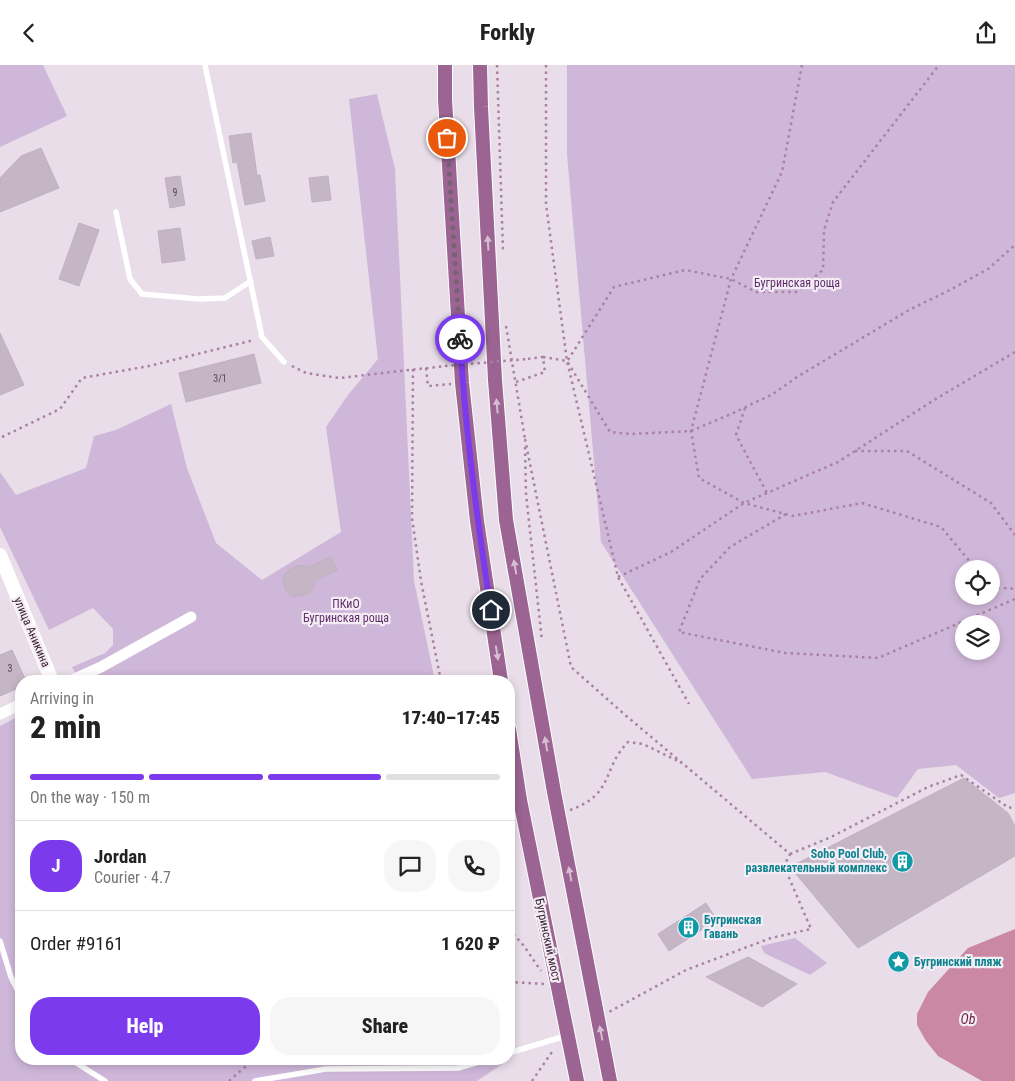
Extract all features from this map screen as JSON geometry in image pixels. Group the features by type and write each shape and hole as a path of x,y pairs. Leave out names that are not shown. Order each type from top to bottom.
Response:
{"main road":[{"path":"445,65 444,99 462,383 477,521 501,675"},
{"path":"480,65 495,380 506,521 554,792 610,1081"},
{"name":"Бугринский мост","path":"515,768 577,1081"}],"street":[{"name":"улица Аникина","path":"0,555 50,675"},
{"path":"83,675 191,617"},
{"path":"0,714 15,707"}],"lane":[{"path":"205,65 262,337 284,362"},
{"path":"116,212 130,279 142,294 199,299 225,298 251,281"},
{"path":"0,941 10,977 15,986"},
{"path":"515,1051 562,1037"},
{"path":"80,1065 105,1081"},
{"path":"255,1081 326,1069 458,1068 468,1065"}],"path":[{"path":"497,65 503,259"},
{"path":"546,65 546,204 567,361 618,577 689,704"},
{"path":"802,65 782,172 730,279 690,431 699,478 744,503 793,516 862,503 941,527 968,560"},
{"path":"567,361 614,287 685,270 730,279 756,292 796,292 823,270 824,230 834,202 939,65"},
{"path":"284,362 306,373 339,378 544,357 567,361 610,432 630,434 690,431 774,394 797,377 909,310 988,269 1015,245"},
{"path":"505,317 525,439 571,667 790,854"},
{"path":"2,437 60,409 82,378 149,366 262,337"},
{"path":"618,577 671,552 744,503 838,462 934,400 1015,352"},
{"path":"516,382 545,372 544,357"},
{"path":"426,368 428,386 462,383"},
{"path":"413,369 412,518 421,581 440,675"},
{"path":"745,407 736,435 767,493"},
{"path":"525,439 526,494 542,643"},
{"path":"854,451 907,451 990,503 1015,535"},
{"path":"786,514 730,547 700,579 679,632 785,653 878,658 1015,599"},
{"path":"1000,588 1015,589"},
{"path":"566,811 592,800 604,785 619,752 628,742 642,744 686,765"},
{"path":"604,1015 686,970 771,938 811,929 784,866 790,854 831,837 928,787 961,775 1009,808 1015,806"},
{"path":"515,936 524,946"},
{"path":"515,983 550,985"},
{"path":"532,1081 562,1037"},
{"path":"229,1081 247,1065"}],"green space":[{"path":"0,65 43,65 67,116 0,147"},
{"name":"Бугринская роща","path":"567,65 1015,65 1015,793 999,798 956,765 918,769 897,798 825,772 752,779 601,542 567,154"},
{"name":"ПКиО Бугринская роща","path":"377,94 395,169 414,581 434,675 77,675 72,667 105,653 113,645 113,629 93,608 49,630 0,527 0,472 16,495 86,468 94,436 116,430 171,404 187,468 216,543 262,580 341,532 326,427 348,395 378,359 349,99"},
{"path":"15,718 15,1065 501,1065 477,1081 0,1081 0,726"},
{"path":"795,938 827,963 810,975 764,953 761,946"}],"water":[{"name":"Ob","path":"1015,929 1015,1081 982,1081 938,1056 926,1041 917,1025 917,1014 928,992 968,948"}],"building":[{"path":"251,133 257,175 260,175 265,201 245,205 237,162 233,163 229,136"},
{"path":"41,148 59,188 0,212 0,178 21,156"},
{"path":"180,176 185,205 170,208 165,178"},
{"path":"328,176 331,200 312,202 309,178"},
{"path":"79,223 99,230 79,286 59,279"},
{"path":"180,228 185,260 162,263 158,231"},
{"path":"270,237 274,256 256,259 252,241"},
{"path":"0,333 24,385 0,395"},
{"path":"254,354 261,383 186,402 179,373"},
{"path":"331,557 337,570 315,581 314,587 308,594 292,597 286,591 283,583 285,574 291,569 300,565 309,567"},
{"path":"12,650 23,675 15,675 15,690 0,696 0,655"},
{"name":"Soho Pool Club, развлекательный комплекс","path":"964,778 1008,813 1015,826 1015,856 858,948 790,867"},
{"name":"Бугринская Гавань","path":"706,903 717,920 669,951 658,934"},
{"path":"748,957 797,984 762,1007 706,977"}],"way so far":[{"path":"447,138 460,339"}],"place":[{"name":"Soho Pool Club, развлекательный комплекс","path":"903,861"},
{"name":"Бугринская Гавань","path":"688,927"},
{"name":"Бугринский пляж","path":"898,962"}],"route":[{"path":"460,339 462,383 477,521 491,610"}]}
